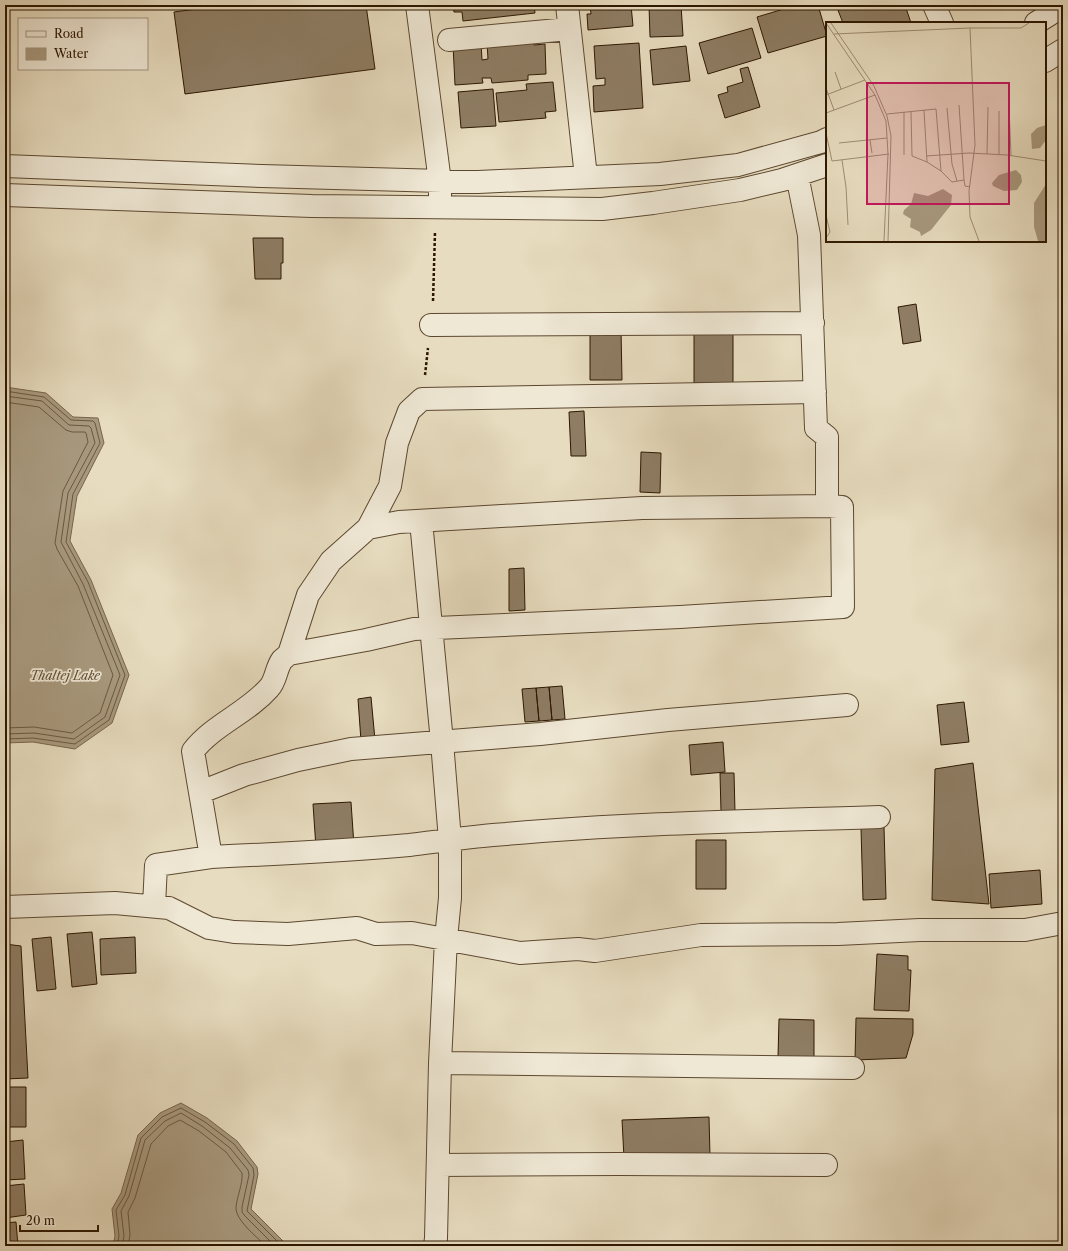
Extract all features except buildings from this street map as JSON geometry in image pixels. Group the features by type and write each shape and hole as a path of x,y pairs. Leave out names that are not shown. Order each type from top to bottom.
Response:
{"street":[{"path":"417,5 440,182 441,208"},
{"path":"567,5 586,178"},
{"path":"934,5 942,22"},
{"path":"1038,22 1063,6"},
{"path":"449,40 569,29"},
{"path":"1046,60 1063,50"},
{"path":"5,166 262,176 478,182 660,174 738,165 826,140"},
{"path":"5,195 312,206 602,209 740,190 782,180 826,165"},
{"path":"797,175 809,235 816,428 827,437 827,506"},
{"path":"431,325 813,323"},
{"path":"289,654 308,595 331,561 368,528 390,486 397,443 409,411 422,399 815,392"},
{"path":"211,857 193,751 199,743 221,725 250,705 270,687 282,660 289,654 366,640 414,629 680,617 843,607 842,507 642,508 399,522 368,528"},
{"path":"421,521 432,628 450,840 450,898 446,940 440,1063 435,1246"},
{"path":"201,792 244,775 298,760 351,749 540,734 847,705"},
{"path":"154,906 156,865 211,857 297,853 409,845 506,834 618,827 724,822 879,818"},
{"path":"5,907 115,903 154,906 169,908 209,928 234,932 288,934 357,928 376,934 412,933 520,953 578,949 595,951 701,936 838,934 920,930 1025,930 1063,923"},
{"path":"440,1063 853,1068"},
{"path":"438,1165 826,1165"}],"water":[{"name":"Thaltej Lake","path":"5,387 46,393 73,417 98,418 104,443 77,496 70,541 91,580 129,675 112,723 75,749 33,742 5,743"},
{"path":"181,1103 207,1118 237,1141 257,1167 258,1174 251,1209 285,1243 286,1246 113,1246 115,1236 112,1209 121,1193 138,1135 160,1113"}]}
